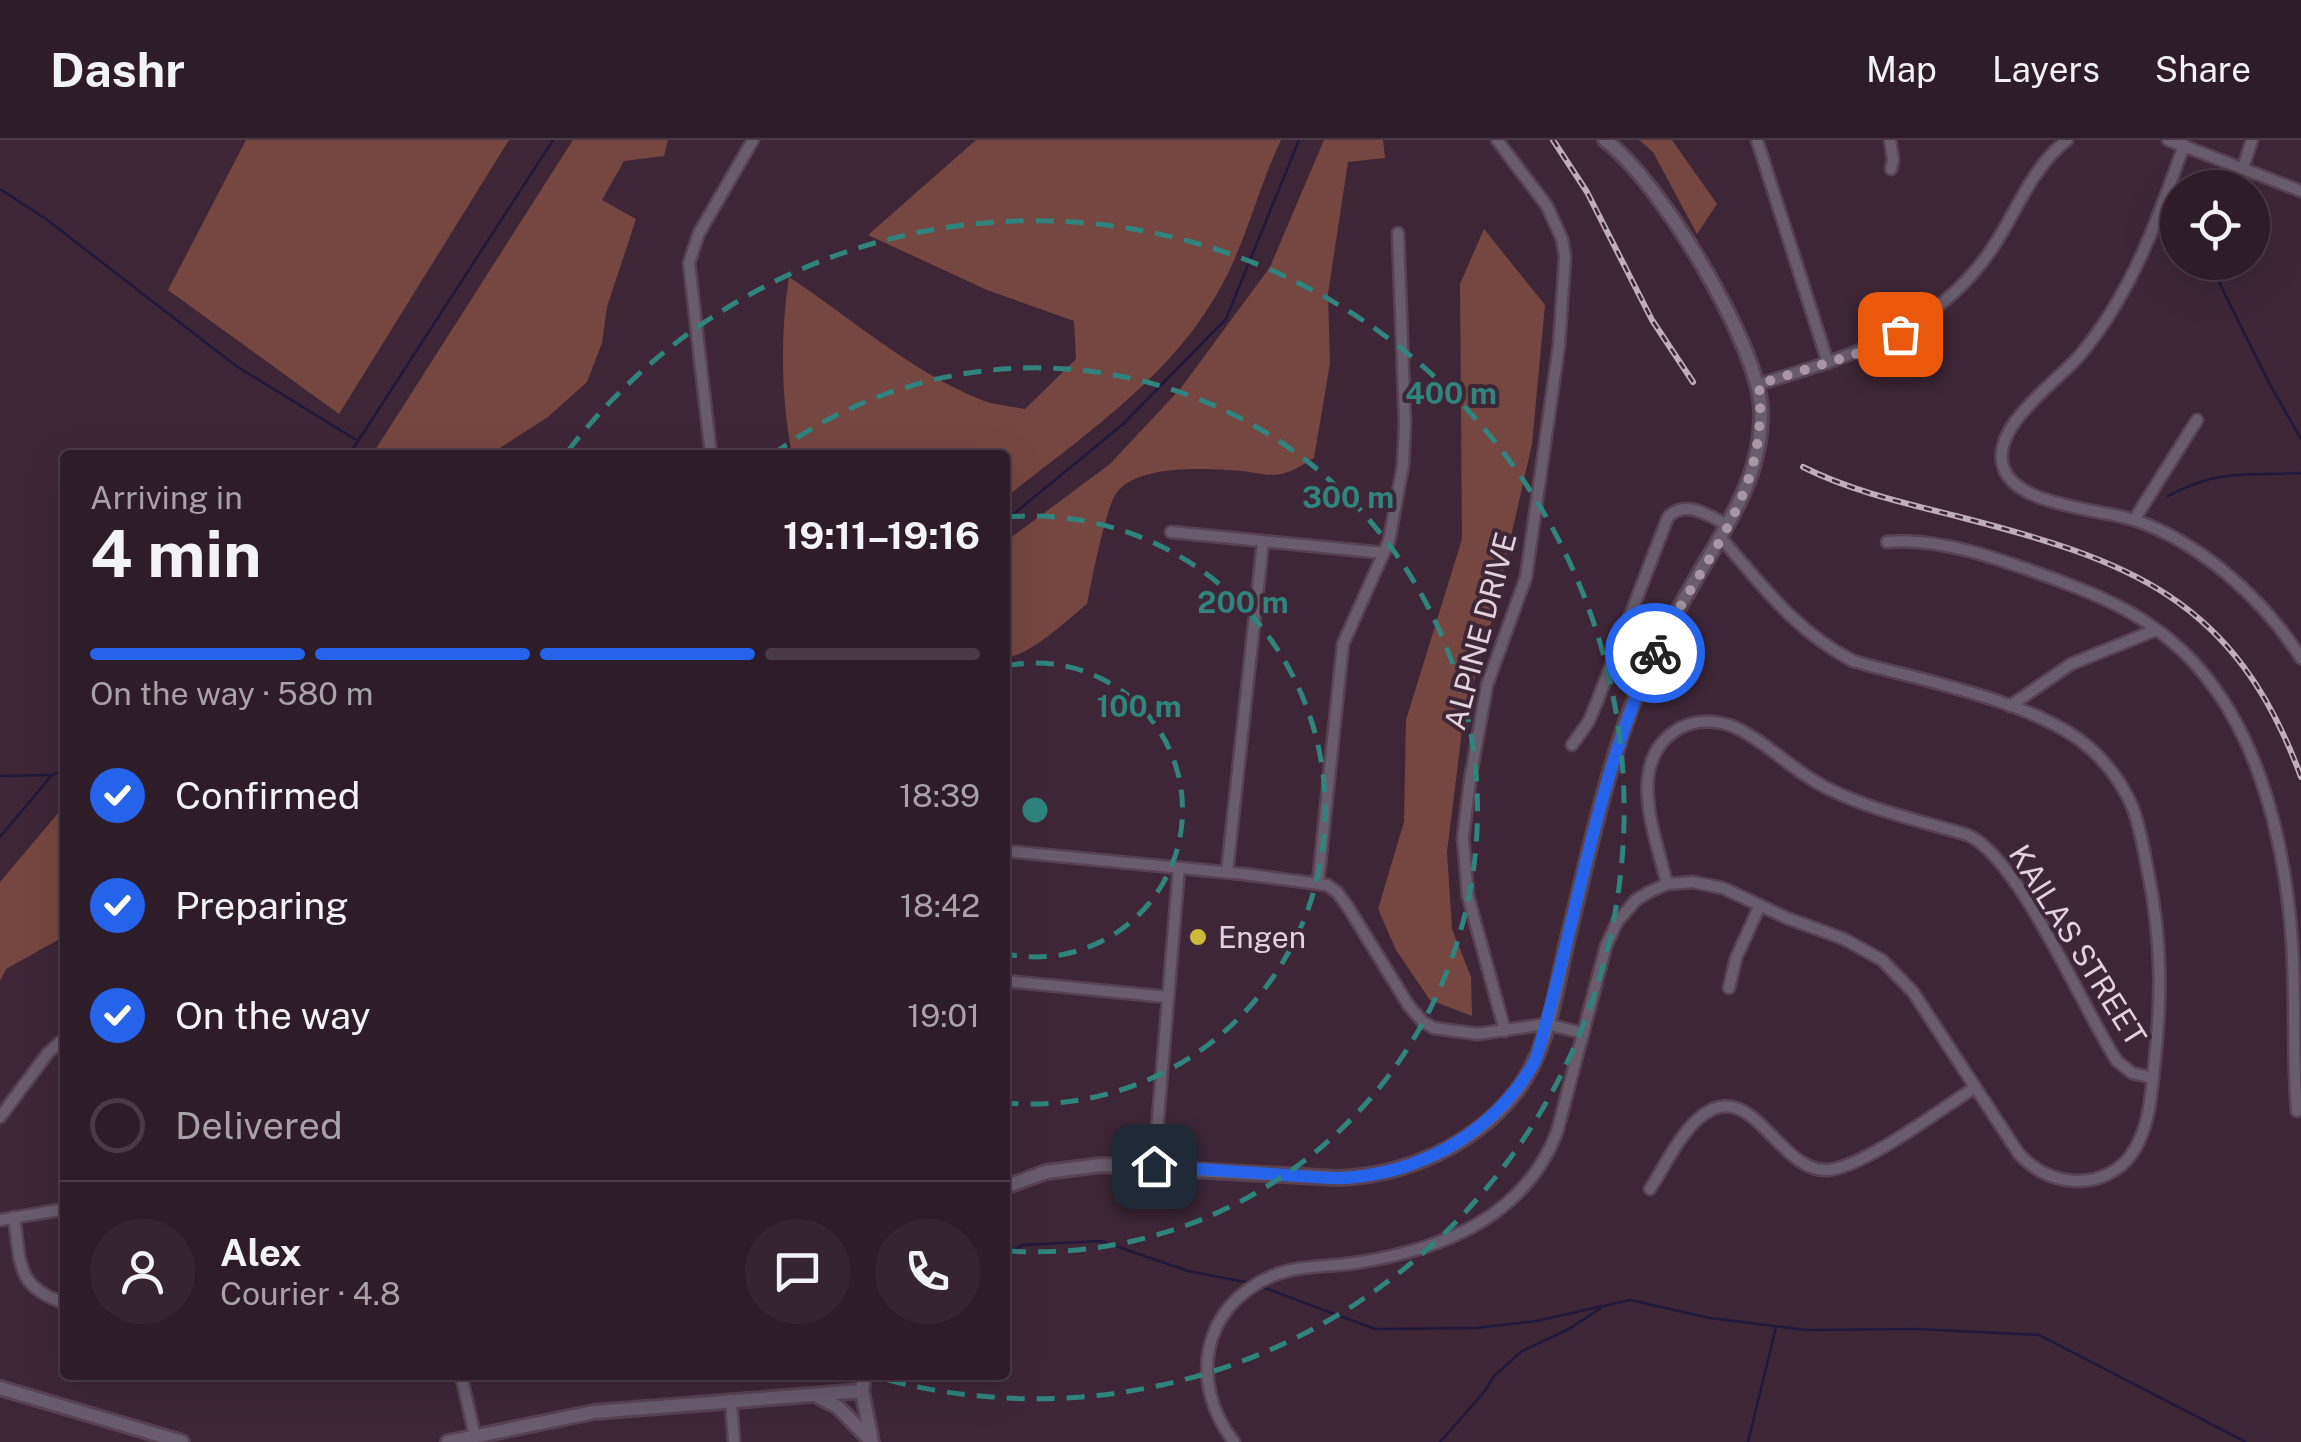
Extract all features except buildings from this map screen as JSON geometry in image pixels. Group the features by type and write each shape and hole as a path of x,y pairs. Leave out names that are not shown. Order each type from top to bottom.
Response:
{"street":[{"path":"710,450 688,262 699,233 753,140"},
{"name":"ALPINE DRIVE","path":"1497,140 1547,206 1562,239 1565,257 1559,345 1526,577 1487,685 1463,838 1468,896 1505,1032"},
{"path":"1010,1185 1073,1167 1154,1166 1337,1178 1374,1174 1417,1163 1470,1134 1514,1094 1536,1059 1622,732 1658,647 1725,532 1757,456 1761,429 1759,384 1739,332 1646,182 1605,140"},
{"path":"1757,140 1828,363"},
{"path":"1890,140 1894,160 1890,169"},
{"path":"1759,384 1828,363 1900,334 1939,307 1989,253 2044,162 2066,140"},
{"path":"2168,140 2301,191"},
{"path":"2243,168 2252,140"},
{"path":"2184,145 2146,246 2112,309 2081,354 2010,427 2002,446 2005,472 2021,490 2134,520 2184,544 2215,566 2273,619 2301,658"},
{"path":"1318,883 1343,644 1393,528 1405,445 1398,233"},
{"path":"2134,520 2197,420"},
{"path":"1234,1442 1214,1412 1206,1372 1214,1335 1228,1309 1256,1284 1278,1274 1382,1258 1449,1240 1514,1198 1536,1175 1551,1148 1606,946 1617,922 1636,900 1667,884 1709,884 1844,940 1882,960 1913,992 1998,1126 2029,1164 2051,1176 2076,1181 2109,1174 2133,1153 2146,1124 2153,1078 2161,948 2143,843 2132,806 2115,776 2094,752 2047,719 1852,661 1835,652 1796,624 1725,532 1688,508 1680,508 1668,517 1598,699 1572,745"},
{"path":"1171,532 1384,554"},
{"path":"1227,872 1263,542"},
{"path":"1887,542 1926,542 2042,574 2123,607 2187,656 2217,694 2246,743 2263,788 2290,920 2297,1111"},
{"path":"2010,706 2070,664 2156,630"},
{"name":"KAILAS STREET","path":"1667,884 1648,802 1649,764 1663,742 1679,729 1700,722 1730,725 1809,778 1848,798 1968,836 1986,846 2020,891 2117,1061 2132,1073 2153,1078"},
{"path":"1010,851 1318,883 1337,892 1408,1006 1423,1022 1450,1031 1505,1032 1546,1024 1583,1032"},
{"path":"1154,1166 1179,868"},
{"path":"1729,988 1736,958 1760,905"},
{"path":"1010,984 1167,997"},
{"path":"0,1117 60,1043"},
{"path":"1650,1189 1689,1129 1716,1109 1746,1111 1800,1164 1830,1170 1862,1158 1974,1088"},
{"path":"0,1220 60,1210"},
{"path":"14,1217 28,1282 35,1291 60,1301"},
{"path":"462,1380 475,1436"},
{"path":"863,1380 862,1392 872,1442"},
{"path":"0,1388 182,1442"},
{"path":"448,1442 594,1412 862,1392"},
{"path":"814,1395 838,1407 872,1442"},
{"path":"731,1400 734,1442"}],"shaded area":[{"path":"246,140 509,140 339,414 168,290"},
{"path":"573,140 668,140 664,156 624,161 602,200 636,219 607,307 602,343 587,382 548,417 497,450 375,450"},
{"path":"976,140 1281,140 1223,283 1180,347 1096,427 1010,494 1010,450 791,450 783,366 789,277 904,358 990,403 1025,409 1076,359 1074,321 987,290 868,235"},
{"path":"1324,140 1383,140 1385,158 1348,162 1328,294 1330,363 1314,458 1280,474 1184,469 1153,473 1126,484 1117,492 1108,512 1087,604 1036,645 1010,656 1010,538 1110,464 1181,388 1270,267"},
{"path":"1639,140 1672,140 1717,204 1697,234 1653,152"},
{"path":"1484,229 1545,305 1532,444 1493,616 1464,715 1447,852 1452,929 1471,977 1472,1016 1430,1000 1396,950 1378,909 1404,822 1406,720 1462,539 1460,284"},
{"path":"60,811 60,939 6,969 0,981 0,882"}],"waterway":[{"path":"352,450 553,140"},
{"path":"1010,517 1122,425 1226,319 1299,140"},
{"path":"0,189 46,219 236,366 358,441"},
{"path":"2218,280 2301,439"},
{"path":"2168,496 2219,477 2301,473"},
{"path":"0,837 52,775 60,772"},
{"path":"0,776 48,775"},
{"path":"1010,1252 1023,1245 1101,1241 1188,1271 1250,1283"},
{"path":"1262,1287 1375,1329 1476,1328 1536,1321 1630,1300 1710,1318 1806,1330 1918,1329 2039,1335 2246,1442"},
{"path":"1440,1442 1494,1376 1522,1351 1569,1329 1601,1308"},
{"path":"1748,1442 1776,1327"}],"railway":[{"path":"1553,140 1587,192 1652,320 1693,382"},
{"path":"1803,467 1878,496 2073,550 2123,570 2168,596 2208,627 2243,666 2274,716 2301,777"}],"way so far":[{"path":"1655,653 1752,476 1761,429 1759,384 1856,354 1900,334"}],"place":[{"name":"Engen","path":"1198,937"}],"route":[{"path":"1154,1166 1355,1178 1396,1170 1445,1151 1496,1113 1514,1094 1536,1059 1608,777 1636,693 1655,653"}]}
